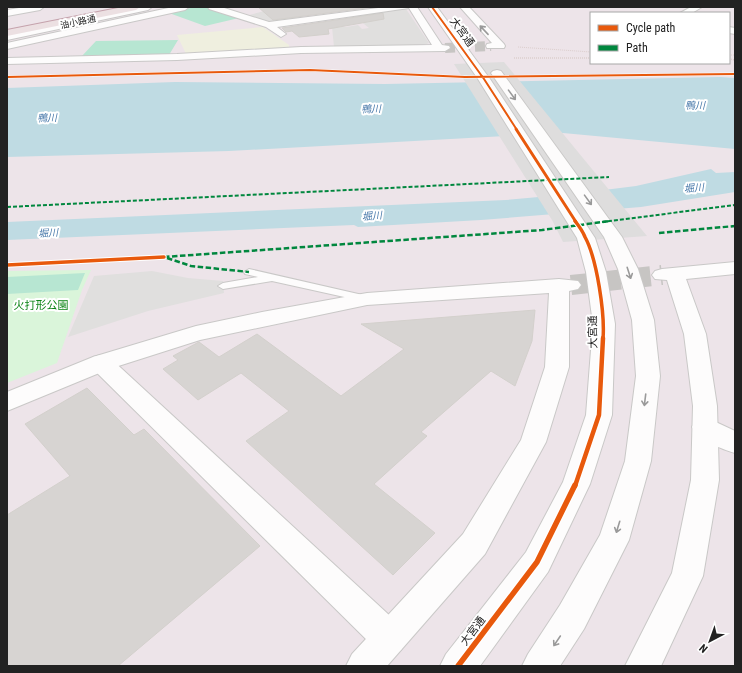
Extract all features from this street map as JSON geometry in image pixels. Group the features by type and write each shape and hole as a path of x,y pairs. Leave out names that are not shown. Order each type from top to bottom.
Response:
{"highway":[{"path":"7,23 95,7"},
{"path":"7,33 136,7"}],"street":[{"path":"7,13 40,7"},
{"name":"油小路通","path":"7,37 148,7"},
{"path":"7,46 185,7"},
{"path":"212,7 269,25 301,50"},
{"path":"269,25 406,7"},
{"path":"7,61 177,57 301,50 442,48 413,7"},
{"name":"大宮通","path":"432,7 473,64 586,238 596,272 604,324 599,415 576,484 536,562 458,666"},
{"path":"464,7 495,46"},
{"path":"687,12 698,7"},
{"name":"油小路通","path":"7,23 46,15"},
{"path":"490,63 613,237 628,269 643,320 648,376 638,461 614,540 572,617 540,666"},
{"path":"643,666 687,576 705,480 705,406 695,334 669,274 735,268"},
{"path":"7,402 101,363 196,333 367,299 565,285 557,367 533,442 474,544 364,666"},
{"path":"101,363 389,638"},
{"path":"705,426 735,443"}],"lane":[{"path":"249,272 367,299"},
{"path":"223,286 275,278"}],"path":[{"path":"495,46 590,52"},
{"path":"513,58 590,58"}],"shaded area":[{"path":"7,7 735,7 735,666 7,666"},
{"path":"275,8 308,18 267,22 246,16"},
{"path":"406,9 429,43 424,45 334,47 332,27 358,25 362,29 369,28 354,16"},
{"path":"152,271 188,278 223,281 224,293 148,311 68,337 94,276"}],"green space":[{"path":"195,7 206,7 239,18 205,26 169,13"},
{"path":"263,27 289,45 289,47 283,49 186,54 177,35"},
{"path":"178,40 169,55 82,56 96,41"},
{"name":"火打形公園","path":"91,270 82,290 57,363 7,383 7,271"},
{"path":"85,273 78,290 7,294 7,277"}],"water":[{"name":"鴨川","path":"720,77 735,78 735,149 563,133 229,151 7,157 7,88 175,82 385,84"},
{"name":"堀川","path":"711,169 716,173 735,172 735,192 641,207 481,220 358,227 354,225 7,240 7,222 506,200 636,186"}],"pier":[{"path":"504,62 647,236 563,242 552,220 454,64"}],"building":[{"path":"258,7 374,7 273,20"},
{"path":"383,13 384,19 328,29 329,34 299,37 292,31 286,32 282,28"},
{"path":"535,310 532,341 515,386 491,371 421,432 427,436 374,484 435,533 393,575 246,441 289,411 241,373 198,400 163,369 178,360 173,356 199,342 219,357 257,334 341,396 404,349 361,324"},
{"path":"87,388 134,435 144,429 260,546 118,666 7,666 7,515 70,476 25,424"}],"tunnel":[{"path":"445,48 491,46"},
{"path":"571,285 662,275"}],"marked path":[{"path":"7,207 609,177"},
{"path":"164,257 542,230 735,205"},
{"path":"659,233 735,226"},
{"path":"167,258 191,266 249,272"}],"cycle path":[{"path":"432,7 484,79 586,238 596,272 604,324 599,415 576,484 537,562 458,666"},
{"path":"7,77 310,70 465,77 735,74"},
{"path":"7,265 164,257"}]}
